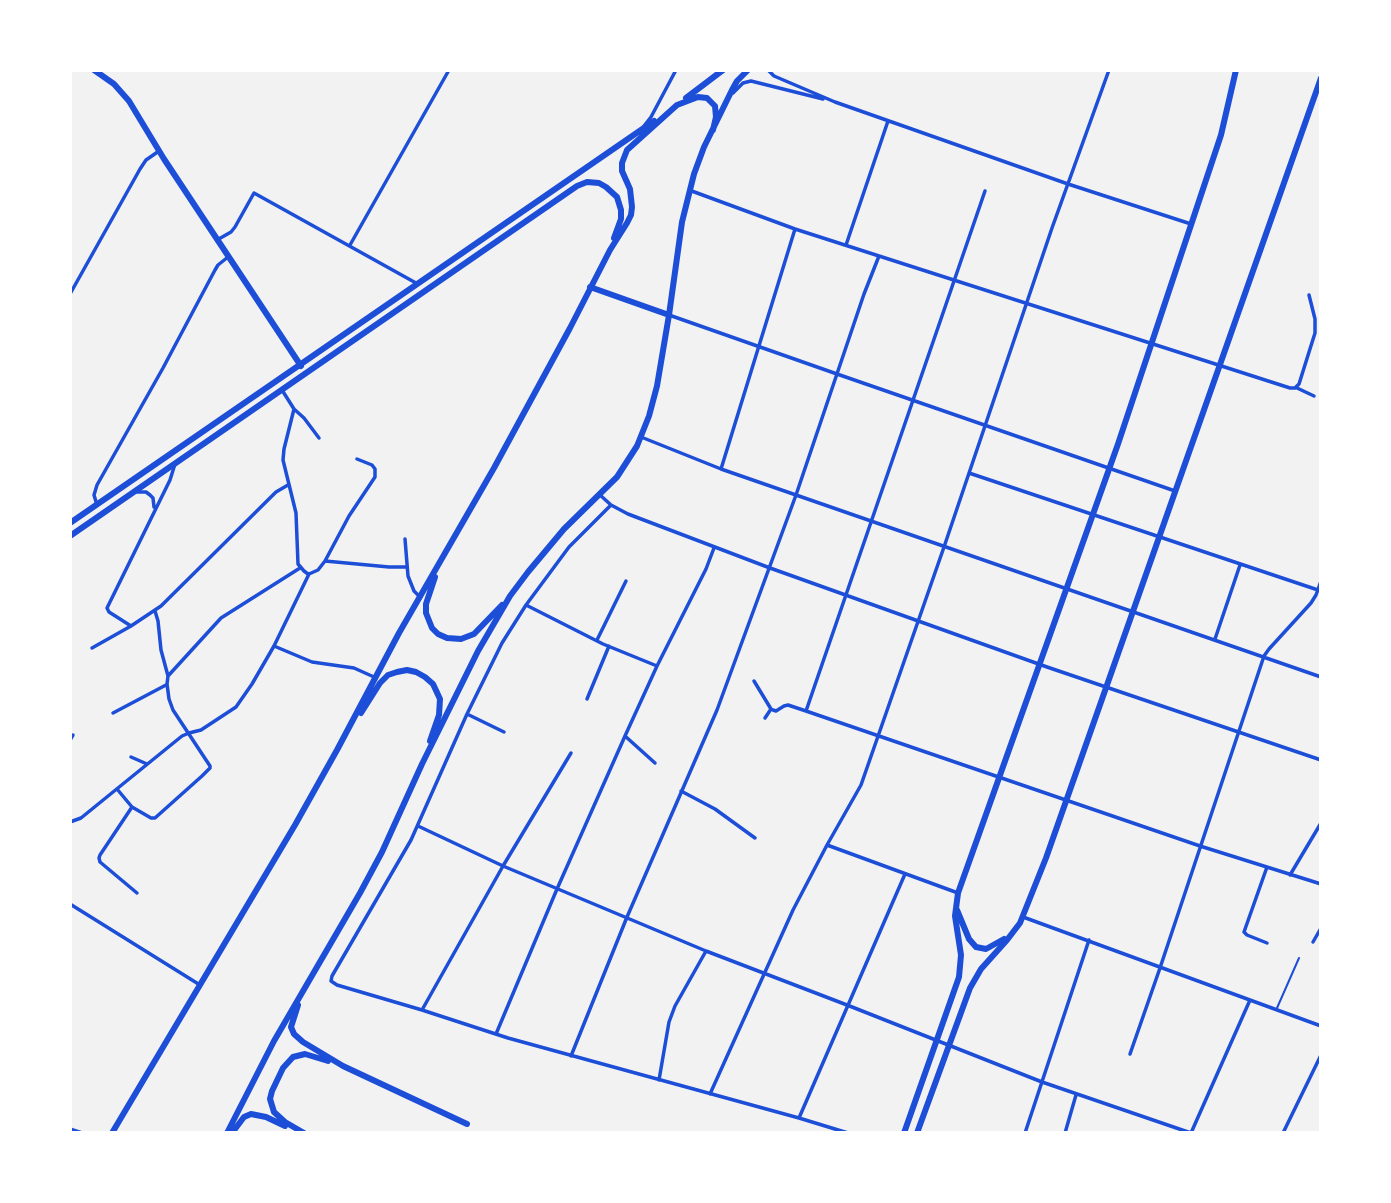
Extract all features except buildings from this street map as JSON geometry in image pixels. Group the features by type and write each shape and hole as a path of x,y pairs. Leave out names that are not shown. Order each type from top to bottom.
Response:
{"main road":[{"path":"94,70 114,84 129,101 159,151 306,373"},
{"path":"70,523 639,132 723,70"},
{"path":"436,571 426,604 426,613 432,628 447,638 461,639 474,634 510,596 547,548 623,468 641,437 657,386 689,190 698,163 726,102 737,81 748,70"},
{"path":"904,1133 961,968 955,916 957,893 1152,343 1221,135 1236,70"},
{"path":"917,1133 973,982 1023,917 1321,78"},
{"path":"337,750 631,215 630,189 622,172 627,150 677,105 698,97 710,100 715,106 713,130"},
{"path":"70,536 582,184 592,182 607,187 620,203 621,219 610,250"},
{"path":"590,287 669,314"},
{"path":"282,390 284,375"},
{"path":"268,387 282,390"},
{"path":"229,1133 263,1061 382,852 478,651 510,596"},
{"path":"112,1133 337,750 384,678 397,672 407,670 425,677 433,684 440,699 439,715 422,764"},
{"path":"955,905 968,939 979,949 995,945 1016,929"},
{"path":"303,990 291,1024 292,1031 303,1042 343,1066 467,1124"},
{"path":"302,1133 277,1116 271,1103 272,1091 283,1068 293,1057 305,1054 343,1066"},
{"path":"229,1133 244,1117 251,1114 266,1117 302,1133"}],"street":[{"path":"350,246 449,70"},
{"path":"639,132 651,117 676,70"},
{"path":"768,70 774,76 835,102 1191,224"},
{"path":"710,1094 793,910 861,785 1109,70"},
{"path":"726,102 743,83 751,81 835,102"},
{"path":"846,245 888,121"},
{"path":"70,293 146,160 159,151"},
{"path":"689,190 795,229 1290,388 1297,387 1314,396"},
{"path":"806,711 985,191"},
{"path":"217,240 235,227 254,193 418,284"},
{"path":"721,468 795,229"},
{"path":"571,1056 627,917 710,727 770,568 879,256"},
{"path":"97,505 94,495 97,485 215,270 228,257"},
{"path":"70,279 76,283"},
{"path":"1297,387 1315,333 1315,319 1309,295"},
{"path":"669,314 1175,491"},
{"path":"282,390 319,438"},
{"path":"294,409 283,460 296,513 298,560 300,568 309,574"},
{"path":"641,437 796,495 1321,677"},
{"path":"70,822 81,818 182,736 201,730 236,707 253,684 274,646 309,574 318,570 325,561 349,516 375,477 372,465 357,459"},
{"path":"131,626 107,608 170,480 175,463"},
{"path":"969,473 1319,591"},
{"path":"92,648 155,611 276,492 288,485"},
{"path":"126,497 142,492 150,495 154,503 152,515"},
{"path":"600,495 628,514 770,568 1321,760"},
{"path":"611,505 569,547 502,643 467,714 418,826 331,981 496,1034 848,1133"},
{"path":"405,539 411,585 420,597"},
{"path":"496,1034 625,736 700,582 714,547"},
{"path":"325,561 389,568 407,567"},
{"path":"1215,639 1240,565"},
{"path":"168,676 220,618 300,568"},
{"path":"597,640 626,581"},
{"path":"1130,1054 1264,656 1311,603 1319,591 1321,581"},
{"path":"526,605 657,666"},
{"path":"117,789 132,807 155,818 210,768 210,763 173,710 169,699 168,676 155,611"},
{"path":"274,646 312,662 354,668 375,678"},
{"path":"587,699 610,646"},
{"path":"754,681 771,709 776,711 788,705 1200,846 1321,884"},
{"path":"113,713 167,684"},
{"path":"765,718 771,709"},
{"path":"467,714 504,732"},
{"path":"625,736 655,763"},
{"path":"422,1010 503,866 571,753"},
{"path":"131,757 147,764"},
{"path":"681,791 715,809 755,838"},
{"path":"132,807 99,858 100,862 137,893"},
{"path":"1290,875 1321,822"},
{"path":"418,826 503,866 706,951 1076,1095 1191,1133 1250,1000"},
{"path":"827,845 957,893"},
{"path":"1267,867 1244,932 1267,943"},
{"path":"799,1118 905,874"},
{"path":"70,904 200,985"},
{"path":"1023,917 1321,1026"},
{"path":"1313,942 1321,928"},
{"path":"1025,1133 1089,940"},
{"path":"659,1080 669,1023 675,1006 706,951"},
{"path":"1283,1133 1321,1055"},
{"path":"1065,1133 1076,1095"},
{"path":"70,1129 82,1133"}],"lane":[{"path":"1277,1009 1299,958"}]}
